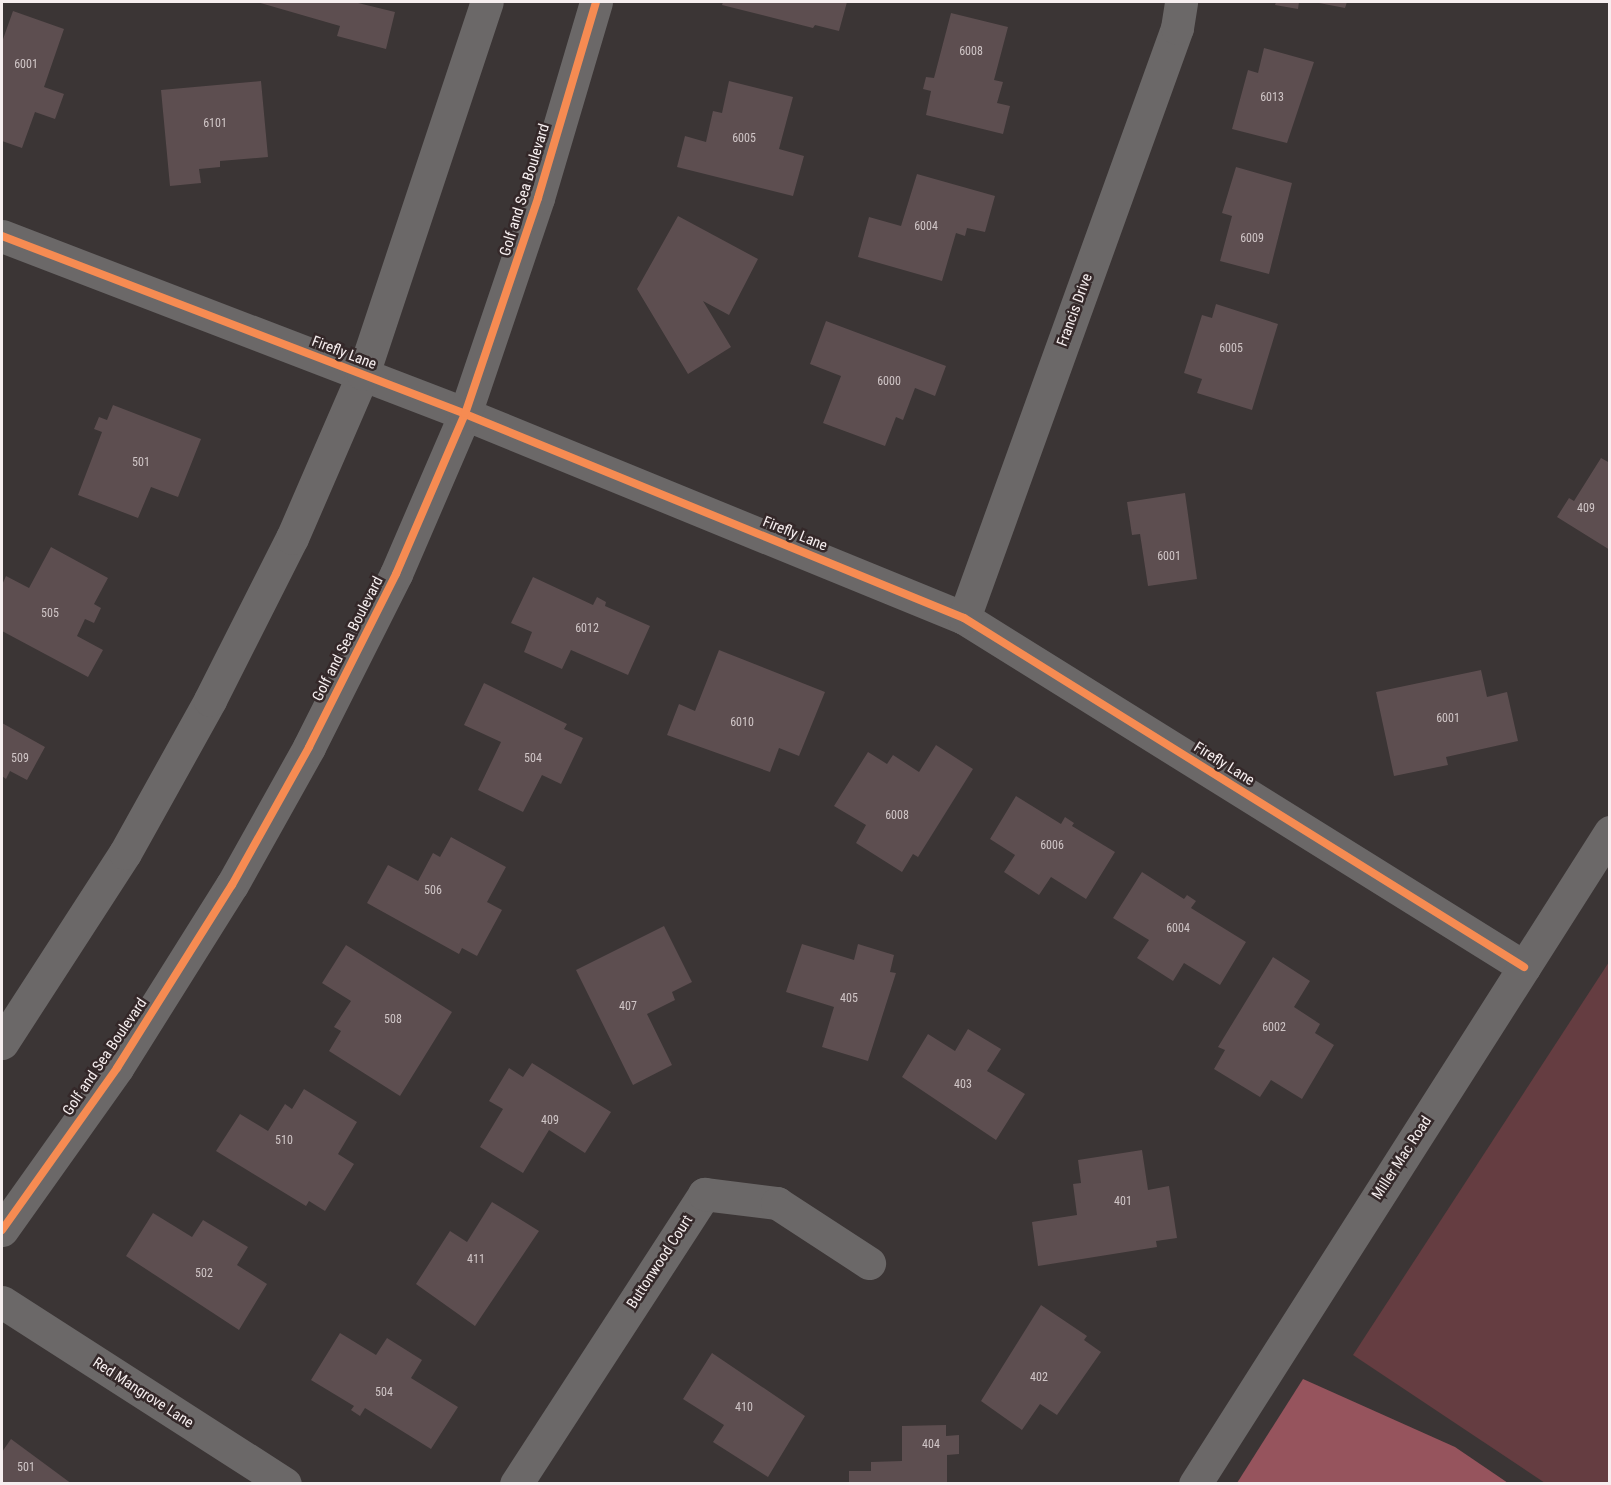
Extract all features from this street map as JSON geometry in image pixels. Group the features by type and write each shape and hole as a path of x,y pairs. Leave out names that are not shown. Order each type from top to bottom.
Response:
{"street":[{"path":"2,1044 124,853 210,700 292,538 363,375 488,2"},
{"name":"Golf and Sea Boulevard","path":"2,1230 117,1068 232,885 309,747 396,574 465,414 538,198 596,2"},
{"name":"Francis Drive","path":"964,618 1177,28 1181,2"},
{"name":"Firefly Lane","path":"2,236 465,414 964,618 1524,966"},
{"name":"Miller Mac Road","path":"1195,1484 1610,832"},
{"name":"Buttonwood Court","path":"516,1484 704,1194 777,1203 869,1263"},
{"name":"Red Mangrove Lane","path":"2,1302 285,1484"}],"shaded area":[{"path":"1609,962 1609,1483 1545,1483 1353,1355"},
{"path":"1303,1379 1455,1447 1508,1483 1237,1483"}],"building":[{"path":"257,2 354,2 395,12 386,49 337,36 340,26"},
{"path":"723,2 847,2 839,31 815,25 813,28 722,5"},
{"path":"1276,2 1299,2 1298,9 1275,5"},
{"path":"1319,2 1347,2 1345,8"},
{"path":"13,11 64,29 44,87 64,94 55,119 35,112 22,148 2,141 2,42"},
{"path":"951,13 1008,27 994,80 1003,82 997,103 1010,106 1003,134 926,115 931,91 923,89 926,77 934,78"},
{"path":"1264,48 1314,62 1287,143 1232,129 1248,70 1258,73"},
{"path":"261,81 268,157 220,161 220,167 199,169 201,183 170,186 161,90"},
{"path":"729,81 793,97 779,149 804,156 793,196 677,167 685,136 706,142 713,111 722,113"},
{"path":"1236,167 1292,183 1269,274 1220,261 1232,216 1222,213"},
{"path":"917,174 995,196 985,232 967,228 965,236 956,233 942,281 858,257 869,217 901,226"},
{"path":"678,216 758,259 729,315 703,301 731,347 688,374 637,289"},
{"path":"1216,304 1278,324 1252,410 1197,393 1202,379 1184,373 1202,315 1212,318"},
{"path":"826,321 946,366 935,396 915,388 903,420 896,417 885,446 823,423 841,376 810,364"},
{"path":"113,405 201,439 178,497 151,487 138,518 78,495 102,432 94,429 99,417 107,420"},
{"path":"1601,458 1610,463 1610,550 1557,517 1569,498 1574,501"},
{"path":"1185,493 1197,579 1148,586 1140,534 1132,535 1127,502"},
{"path":"51,547 108,578 94,604 101,608 94,623 85,619 77,636 103,650 88,677 2,631 2,585 6,576 29,588"},
{"path":"533,577 593,605 597,597 606,602 605,606 650,626 628,675 571,650 562,669 524,652 532,632 511,623"},
{"path":"719,650 825,692 799,756 779,748 770,772 667,735 679,704 695,711"},
{"path":"1481,670 1487,697 1507,692 1518,741 1446,757 1448,765 1394,776 1376,692"},
{"path":"484,683 567,724 564,729 583,738 561,784 542,775 523,812 478,790 501,742 464,725"},
{"path":"2,723 45,747 27,780 10,771 6,779 2,776"},
{"path":"936,745 973,769 918,857 913,854 902,872 856,843 866,825 834,806 868,752 887,764 893,755 919,772"},
{"path":"1016,796 1061,824 1065,817 1074,823 1072,826 1115,852 1086,899 1051,877 1039,895 1004,872 1015,855 990,839"},
{"path":"451,837 506,867 487,902 502,910 477,956 462,948 459,954 367,903 388,865 418,881 433,853 440,857"},
{"path":"1142,872 1184,899 1187,895 1196,901 1191,908 1246,942 1220,985 1184,963 1173,981 1137,958 1149,940 1113,918"},
{"path":"664,926 692,982 672,992 675,1000 647,1014 672,1065 633,1085 576,970"},
{"path":"802,944 854,960 858,944 894,955 890,972 896,973 868,1061 822,1047 834,1007 786,992"},
{"path":"346,945 452,1012 400,1096 329,1051 341,1031 334,1027 351,1001 322,983"},
{"path":"1273,957 1310,981 1294,1007 1320,1024 1315,1033 1334,1045 1302,1099 1271,1080 1260,1097 1214,1069 1225,1050 1218,1047"},
{"path":"968,1029 1001,1049 987,1071 1025,1094 996,1140 902,1077 928,1034 955,1051"},
{"path":"532,1063 611,1112 585,1153 549,1130 523,1173 480,1147 503,1109 489,1101 509,1068 523,1077"},
{"path":"304,1089 357,1122 338,1154 354,1164 325,1211 309,1201 306,1206 216,1151 240,1114 268,1131 285,1104 292,1109"},
{"path":"1142,1150 1148,1190 1169,1186 1177,1238 1156,1241 1157,1247 1038,1266 1032,1222 1077,1215 1073,1184 1081,1183 1078,1160"},
{"path":"492,1202 539,1231 475,1326 416,1284 450,1231 467,1242"},
{"path":"153,1213 192,1237 203,1220 248,1247 237,1265 267,1284 239,1330 126,1256"},
{"path":"1041,1305 1087,1336 1084,1340 1101,1352 1057,1415 1040,1404 1022,1430 981,1401"},
{"path":"340,1333 376,1355 387,1338 422,1360 411,1378 458,1407 431,1449 365,1408 360,1416 351,1410 354,1406 311,1380"},
{"path":"712,1353 805,1416 768,1477 713,1442 724,1425 683,1399"},
{"path":"946,1425 946,1436 959,1435 959,1454 947,1455 947,1484 849,1484 849,1471 871,1471 871,1462 902,1461 902,1426"},
{"path":"11,1439 72,1484 2,1484 2,1452"}],"cycle path":[{"path":"2,1230 117,1068 232,885 309,747 396,574 465,414 538,198 596,2"},
{"path":"2,236 465,414 964,618 1524,967"}]}
